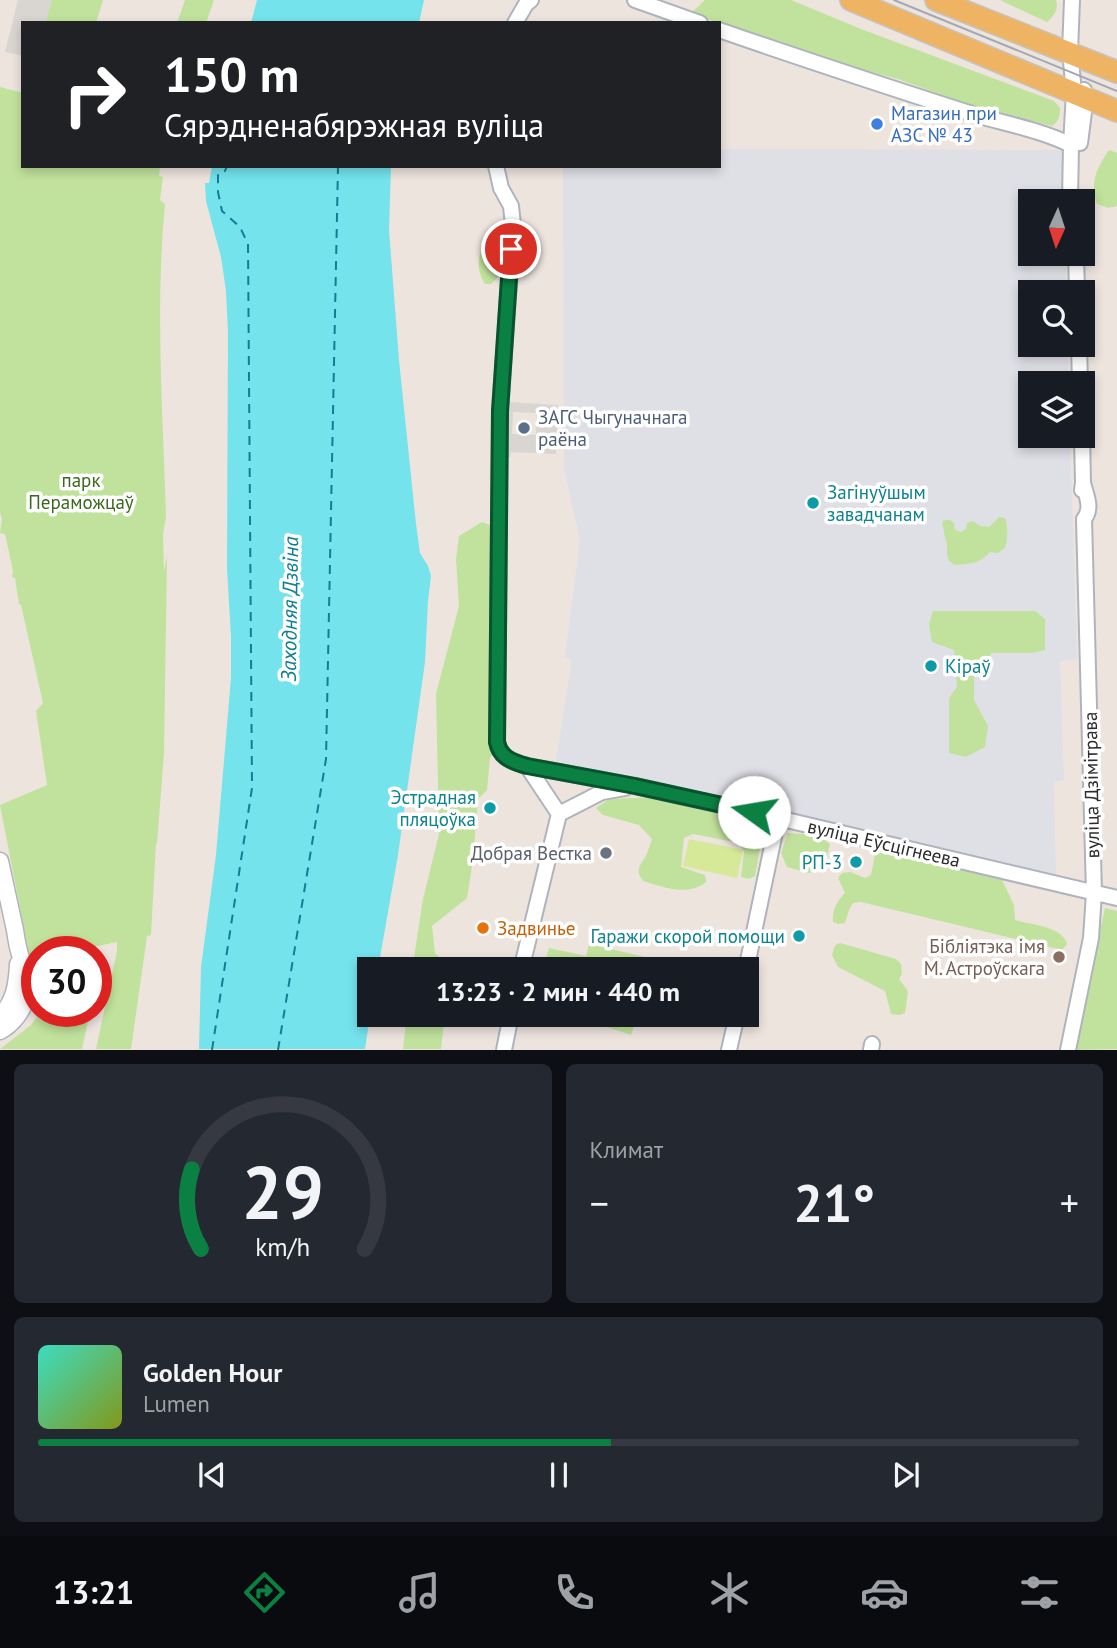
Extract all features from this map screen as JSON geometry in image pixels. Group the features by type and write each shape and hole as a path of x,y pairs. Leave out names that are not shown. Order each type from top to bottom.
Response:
{"main road":[{"path":"851,0 1117,111"},
{"path":"936,0 1117,72"}],"street":[{"path":"516,21 531,0"},
{"path":"635,0 694,21"},
{"path":"1072,0 1070,52 1080,95 1079,189"},
{"path":"721,31 844,74 966,112 1056,137 1071,138"},
{"path":"1070,189 1071,138 1080,95"},
{"name":"вуліца Еўсцігнеева","path":"496,168 501,188 511,206 513,225 500,411 499,751 510,761 527,766 635,786 1117,898"},
{"name":"вуліца Дзімітрава","path":"1068,1049 1091,938 1094,893 1087,512 1080,515 1079,506 1083,482 1082,448"},
{"path":"525,957 559,814 527,766"},
{"path":"559,814 602,792 635,786"},
{"path":"749,957 778,818"},
{"path":"0,861 28,983 26,998 16,1017 0,1031"},
{"path":"0,1016 13,997 17,983 19,951"},
{"path":"504,1049 509,1027"},
{"path":"729,1049 734,1027"}],"shaded area":[{"path":"18,0 52,0 46,21 21,21 21,56 5,52"},
{"path":"721,149 1062,150 1063,189 1018,189 1018,266 1065,266 1066,280 1018,280 1018,357 1068,357 1069,371 1018,371 1018,448 1070,448 1077,659 1060,661 1064,780 1054,782 1056,879 556,761 572,660 565,657 580,540 564,469 563,168 721,168"},
{"path":"507,402 558,405 556,454 511,452 510,458 500,457","holes":["513,412 537,413 536,435 512,434"]}],"green space":[{"path":"52,0 103,0 97,21 46,21"},
{"path":"185,0 214,0 207,21 178,21"},
{"path":"705,0 791,0 1054,101 1060,108 1059,118 1052,126 964,103 898,79 804,54 721,24 721,21 691,13"},
{"path":"1000,0 1056,0 1057,6 1054,15 1047,22"},
{"name":"парк Пераможцаў","path":"0,87 21,92 21,168 160,168 159,176 163,177 160,200 165,204 160,321 166,517 163,534 164,572 167,555 164,753 151,935 147,936 131,1049 96,1049 101,1027 112,1027 112,974 117,942 112,943 112,936 25,936 0,805 47,785 36,711 43,703 15,578 12,577 5,534 0,533"},
{"path":"1109,150 1117,153 1117,206 1108,208 1097,204 1094,182"},
{"path":"486,243 502,243 499,276 491,284 485,284 479,269 480,252"},
{"path":"999,517 1005,518 1006,522 1005,548 998,553 990,552 974,563 955,565 949,561 942,523 944,520 950,520 954,523 955,530 961,532 966,529 967,523 973,521 980,526 989,527"},
{"path":"482,522 493,526 495,750 490,758 487,790 478,799 467,898 432,926 435,953 439,957 414,957 423,899 439,834 436,694 459,606 456,559 459,536"},
{"path":"933,611 1035,611 1045,619 1045,650 1032,653 992,653 974,676 974,700 988,726 985,747 966,757 949,753 949,698 957,687 954,650 932,642 929,624"},
{"path":"660,797 751,820 763,831 755,876 749,879 741,877 744,852 739,843 693,834 684,838 681,867 705,875 706,882 699,887 683,890 643,881 639,869 652,839 639,825 603,815 596,808 609,799"},
{"path":"788,833 817,835 830,844 824,869 809,873 787,867 781,853"},
{"path":"689,839 743,850 737,878 683,866"},
{"path":"885,852 1002,880 1014,905 1015,920 1053,930 1064,938 1067,944 1062,950 861,902 853,903 845,923 833,922 836,906 845,893 838,878 842,873 850,872 865,878 871,875 875,854"},
{"path":"1105,908 1117,911 1117,1049 1074,1050"},
{"path":"840,943 896,959 901,964 902,974 899,979 908,991 905,1013 891,1014 885,991 838,967 832,955 835,945"},
{"path":"589,944 645,957 546,957 549,948 586,956"},
{"path":"28,1027 87,1027 82,1049 0,1049"},
{"path":"406,1027 444,1027 441,1049 403,1049"},
{"path":"607,1027 634,1027 631,1035"}],"water":[{"path":"257,0 424,0 419,21 252,21"},
{"name":"Заходняя Дзвіна","path":"212,168 391,168 389,230 399,360 420,553 431,576 425,662 398,855 380,957 357,957 357,1027 368,1027 365,1049 199,1049 201,967 216,855 231,678 227,569 226,291 221,257 206,201 205,183 209,183"}],"ferry route":[{"path":"212,1050 252,788 248,244 240,227 222,211 218,174 226,168"},
{"path":"278,1050 326,759 338,168"}],"tram line":[{"path":"894,0 1117,91"}],"place":[{"name":"Магазин при АЗС № 43","path":"877,124"},
{"name":"ЗАГС Чыгуначнага раёна","path":"524,428"},
{"name":"Загінуўшым завадчанам","path":"813,503"},
{"name":"Кіраў","path":"931,666"},
{"name":"Эстрадная пляцоўка","path":"490,808"},
{"name":"Добрая Вестка","path":"606,853"},
{"name":"РП-3","path":"856,862"},
{"name":"Задвинье","path":"483,928"},
{"name":"Гаражи скорой помощи","path":"799,936"},
{"name":"Бібліятэка імя М. Астроўскага","path":"1059,957"}],"route":[{"path":"511,249 500,411 499,751 510,761 527,766 754,812"}]}
